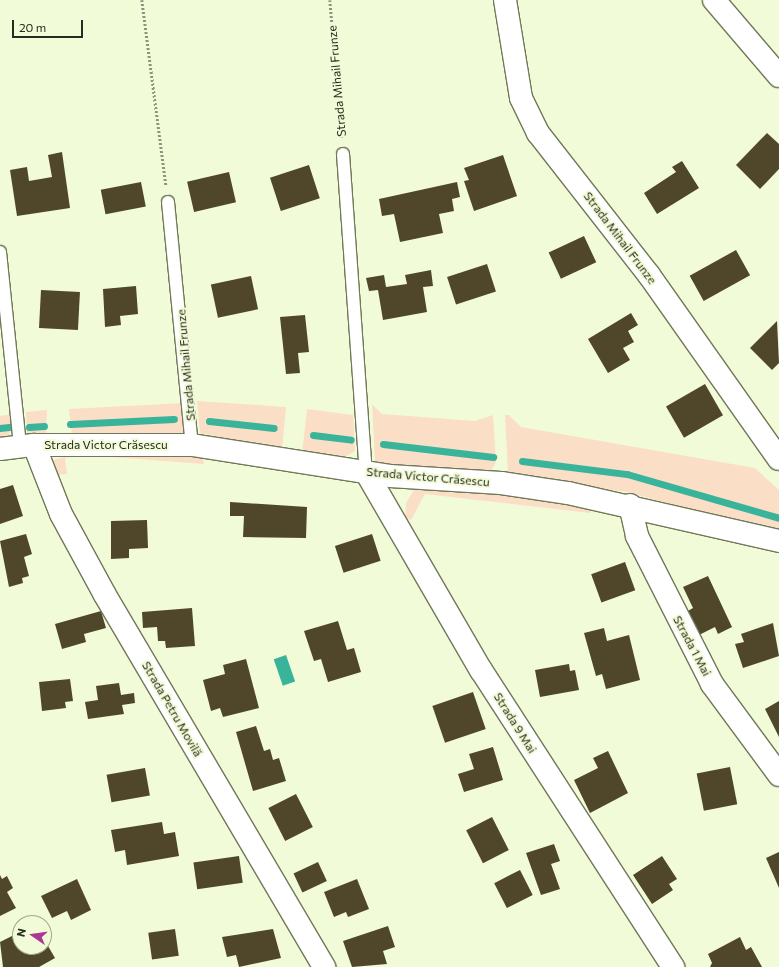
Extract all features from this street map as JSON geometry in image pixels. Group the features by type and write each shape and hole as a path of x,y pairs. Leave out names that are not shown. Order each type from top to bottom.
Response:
{"street":[{"name":"Strada Mihail Frunze","path":"505,0 521,98 538,133 649,275 779,459"},
{"path":"714,0 779,76"},
{"name":"Strada Victor Crăsescu","path":"18,447 192,445 366,472 501,483 630,504 779,541"},
{"name":"Strada Petru Movilă","path":"18,447 61,514 105,595 324,967"},
{"name":"Strada 9 Mai","path":"366,472 481,670 673,967"},
{"name":"Strada 1 Mai","path":"630,504 637,536 712,684 779,775"}],"lane":[{"name":"Strada Mihail Frunze","path":"343,154 366,472"},
{"name":"Strada Mihail Frunze","path":"168,202 192,445"},
{"path":"0,252 18,447"}],"path":[{"path":"142,0 168,202"},
{"name":"Strada Mihail Frunze","path":"330,0 343,154"}],"shaded area":[{"path":"197,401 286,407 282,450 200,433"},
{"path":"185,403 186,428 182,434 72,436 69,409"},
{"path":"372,404 382,414 475,421 493,415 496,462 489,474 383,469 375,461"},
{"path":"307,409 353,415 355,451 343,458 302,454"},
{"path":"47,410 46,437 27,435 26,412"},
{"path":"13,414 8,440 0,441 0,416"},
{"path":"505,415 509,415 521,427 755,468 779,490 779,534 627,492 519,479 508,473"},
{"path":"116,452 203,458 204,464 85,455 65,458 67,474 56,475 50,461 79,453"},
{"path":"450,484 591,506 590,513 425,494 411,520 405,518 406,503 414,490 424,485"}],"water":[{"path":"286,655 295,681 283,686 274,659"}],"building":[{"path":"767,133 779,144 779,169 760,189 736,165"},
{"path":"62,152 70,208 17,216 10,170 27,167 29,181 52,177 48,155"},
{"path":"503,155 517,196 474,211 464,181 469,180 464,168"},
{"path":"682,161 699,188 657,214 644,193 676,172 672,167"},
{"path":"309,165 320,198 281,211 270,178"},
{"path":"229,172 236,202 194,212 187,182"},
{"path":"141,182 146,207 106,214 101,190"},
{"path":"457,182 460,197 452,199 454,211 439,214 443,233 400,242 394,214 382,216 379,199"},
{"path":"584,236 596,262 561,279 549,252"},
{"path":"736,250 750,275 704,301 690,276"},
{"path":"487,264 496,292 456,305 447,277"},
{"path":"431,270 433,286 423,287 427,312 383,320 378,290 369,291 366,278 384,275 386,287 407,284 405,275"},
{"path":"251,276 258,309 218,318 211,285"},
{"path":"136,286 138,314 120,316 121,325 105,327 103,289"},
{"path":"41,290 80,292 78,330 39,328"},
{"path":"631,313 638,325 628,331 634,342 623,348 630,360 608,373 588,339"},
{"path":"305,315 309,352 298,353 300,373 286,374 280,317"},
{"path":"777,321 779,363 772,370 750,348"},
{"path":"705,384 723,415 684,438 666,406"},
{"path":"13,485 23,516 0,524 0,489"},
{"path":"230,502 307,507 306,538 243,537 244,516 230,516"},
{"path":"147,520 148,548 129,549 129,558 111,559 111,521"},
{"path":"26,534 32,554 24,557 29,576 22,578 23,583 9,587 0,541"},
{"path":"372,534 381,561 344,573 335,546"},
{"path":"625,562 635,590 601,603 591,574"},
{"path":"708,576 732,627 718,634 715,627 697,636 686,612 693,608 683,587"},
{"path":"192,608 195,646 166,648 165,641 158,641 157,627 143,628 142,612"},
{"path":"101,611 106,628 84,634 86,642 62,649 55,624"},
{"path":"338,621 347,650 354,648 361,672 328,682 321,659 314,661 304,631"},
{"path":"773,623 779,656 743,668 735,644 744,642 741,634"},
{"path":"604,628 607,641 629,635 640,680 606,689 602,674 596,676 584,633"},
{"path":"246,659 259,708 223,717 220,708 211,711 203,680 225,674 223,665"},
{"path":"569,664 570,671 575,670 579,690 540,697 535,670"},
{"path":"70,679 73,701 65,702 66,708 42,711 39,682"},
{"path":"119,683 121,695 134,693 135,703 122,705 124,714 88,719 85,702 98,700 96,686"},
{"path":"473,692 486,729 445,743 432,706"},
{"path":"779,701 779,737 765,709"},
{"path":"256,726 264,751 270,749 273,760 279,758 286,781 253,791 236,732"},
{"path":"493,747 503,780 464,792 458,774 474,769 469,754"},
{"path":"608,751 628,793 590,813 574,780 598,768 593,758"},
{"path":"730,767 737,804 704,811 697,773"},
{"path":"145,768 150,796 111,802 107,775"},
{"path":"296,794 313,827 285,841 268,808"},
{"path":"492,817 509,850 483,863 466,830"},
{"path":"162,822 164,834 175,832 179,856 127,865 125,850 115,852 111,830"},
{"path":"554,844 560,861 551,864 560,889 541,895 526,853"},
{"path":"779,852 779,888 766,858"},
{"path":"239,856 243,883 197,889 193,862"},
{"path":"662,856 677,879 669,884 673,890 652,904 633,875"},
{"path":"318,862 327,881 302,892 294,873"},
{"path":"520,870 533,895 507,908 494,883"},
{"path":"0,875 2,879 7,876 13,888 7,892 16,908 0,916"},
{"path":"77,879 91,910 71,920 67,911 52,918 52,915 50,915 41,896"},
{"path":"357,879 369,909 348,917 346,912 334,917 324,892"},
{"path":"388,926 395,947 383,951 387,964 352,967 343,941"},
{"path":"175,929 179,956 152,959 148,933"},
{"path":"273,929 281,958 239,967 236,955 227,957 222,937"},
{"path":"12,936 12,955 52,955 52,953 55,958 39,967 3,967 0,942"},
{"path":"740,937 746,950 751,947 762,967 710,967 712,963 708,954"}],"waterway":[{"path":"70,424 174,419"},
{"path":"209,421 274,428"},
{"path":"29,427 44,426"},
{"path":"0,428 9,427"},
{"path":"313,435 351,440"},
{"path":"383,444 493,457"},
{"path":"522,461 627,474 779,518"}]}
